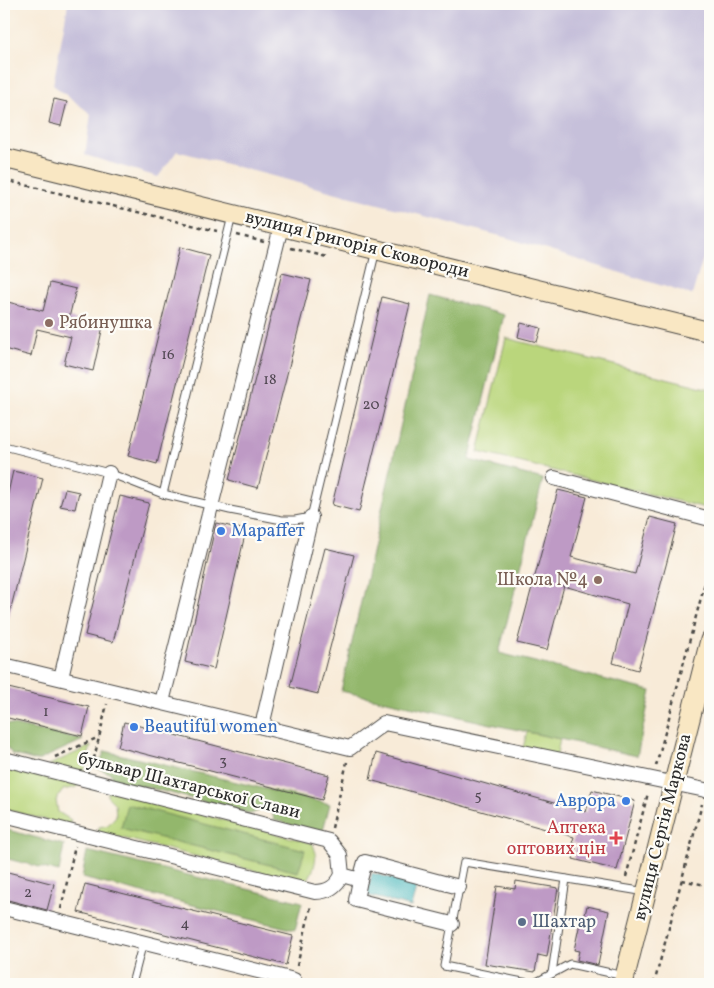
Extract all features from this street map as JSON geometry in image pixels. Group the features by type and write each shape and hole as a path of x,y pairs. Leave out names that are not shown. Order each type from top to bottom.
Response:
{"street":[{"name":"вулиця Григорія Сковороди","path":"4,158 710,332"},
{"path":"162,702 281,227"},
{"path":"61,678 109,473"},
{"path":"554,478 710,519"},
{"path":"262,726 311,517"},
{"name":"вулиця Сергія Маркова","path":"624,980 710,640"},
{"path":"4,665 350,748 384,723 708,790"},
{"name":"бульвар Шахтарської Слави","path":"4,759 329,841"},
{"path":"4,815 78,835 315,892 324,892 332,888 342,875 340,855 329,841"},
{"path":"452,924 356,900 365,862 459,887"},
{"path":"342,875 360,880"},
{"path":"4,908 58,923 294,980"}],"lane":[{"path":"162,494 232,215"},
{"path":"4,446 109,473 162,494 282,520 311,517 376,249"},
{"path":"624,980 570,964 533,984 444,966 464,862 647,892"},
{"path":"552,973 566,879"},
{"path":"132,984 143,942"}],"path":[{"path":"623,888 710,564"},
{"path":"89,780 110,690"},
{"path":"34,766 99,737"},
{"path":"329,841 350,748"},
{"path":"654,984 708,790"},
{"path":"58,923 78,835"},
{"path":"682,880 710,886"},
{"path":"294,980 315,892"}],"shaded area":[{"path":"68,4 710,4 710,235 692,295 508,238 177,151 158,177 85,155 91,114 53,85"}],"green space":[{"path":"430,295 504,315 469,460 543,479 499,653 651,691 637,756 341,691"},
{"path":"506,338 710,389 710,509 478,452"},
{"path":"4,723 83,740 37,761 12,754 4,743"},
{"path":"527,732 560,739 556,759 522,752"},
{"path":"91,746 84,772 49,765"},
{"path":"105,751 330,804 322,834 274,820 272,811 263,809 251,814 143,786 137,788 112,781 112,774 97,768"},
{"path":"4,763 78,782 77,787 63,790 56,800 58,812 71,820 69,826 4,809"},
{"path":"108,790 312,843 316,857 313,871 308,879 300,882 98,832 99,827 108,825 116,816 115,804 107,796"},
{"path":"127,804 305,850 298,872 121,828"},
{"path":"4,829 64,845 59,872 4,858"},
{"path":"87,851 302,902 295,930 82,878"}],"water":[{"path":"372,873 417,885 411,907 367,895"}],"building":[{"path":"54,99 67,102 61,126 49,123"},
{"path":"180,247 209,255 157,464 128,456"},
{"path":"282,273 311,280 258,488 229,480"},
{"name":"Рябинушка","path":"50,283 76,289 69,318 103,326 93,371 64,364 71,337 37,329 31,356 4,349 4,301 43,311"},
{"path":"382,297 410,304 359,512 332,505"},
{"path":"521,323 541,328 537,342 518,337"},
{"path":"13,471 43,478 8,620 4,620 4,511"},
{"path":"65,489 79,492 75,509 60,506"},
{"name":"Школа №4","path":"558,490 587,497 571,557 635,574 650,517 677,524 638,670 613,663 628,604 564,586 547,650 517,643"},
{"path":"120,496 149,503 113,642 85,635"},
{"path":"216,523 246,530 214,669 185,662"},
{"path":"325,548 354,555 318,694 290,687"},
{"path":"4,687 89,707 82,736 4,717"},
{"path":"124,722 329,775 322,800 118,747"},
{"path":"376,753 586,812 592,790 635,801 617,870 573,859 577,844 572,843 574,837 370,780"},
{"path":"4,871 54,884 47,910 4,899"},
{"name":"Шахтар","path":"516,881 558,888 547,957 538,955 535,972 485,964 497,886 515,889"},
{"path":"85,884 293,936 286,965 78,912"},
{"path":"587,906 609,911 598,965 577,960 579,951 574,950 580,923 583,923"}],"place":[{"name":"Рябинушка","path":"49,323"},
{"name":"Мараffет","path":"221,531"},
{"name":"Школа №4","path":"598,580"},
{"name":"Beautiful women","path":"134,727"},
{"name":"Аврора","path":"626,801"},
{"name":"Аптека оптових цін","path":"616,838"},
{"name":"Шахтар","path":"522,922"}]}
